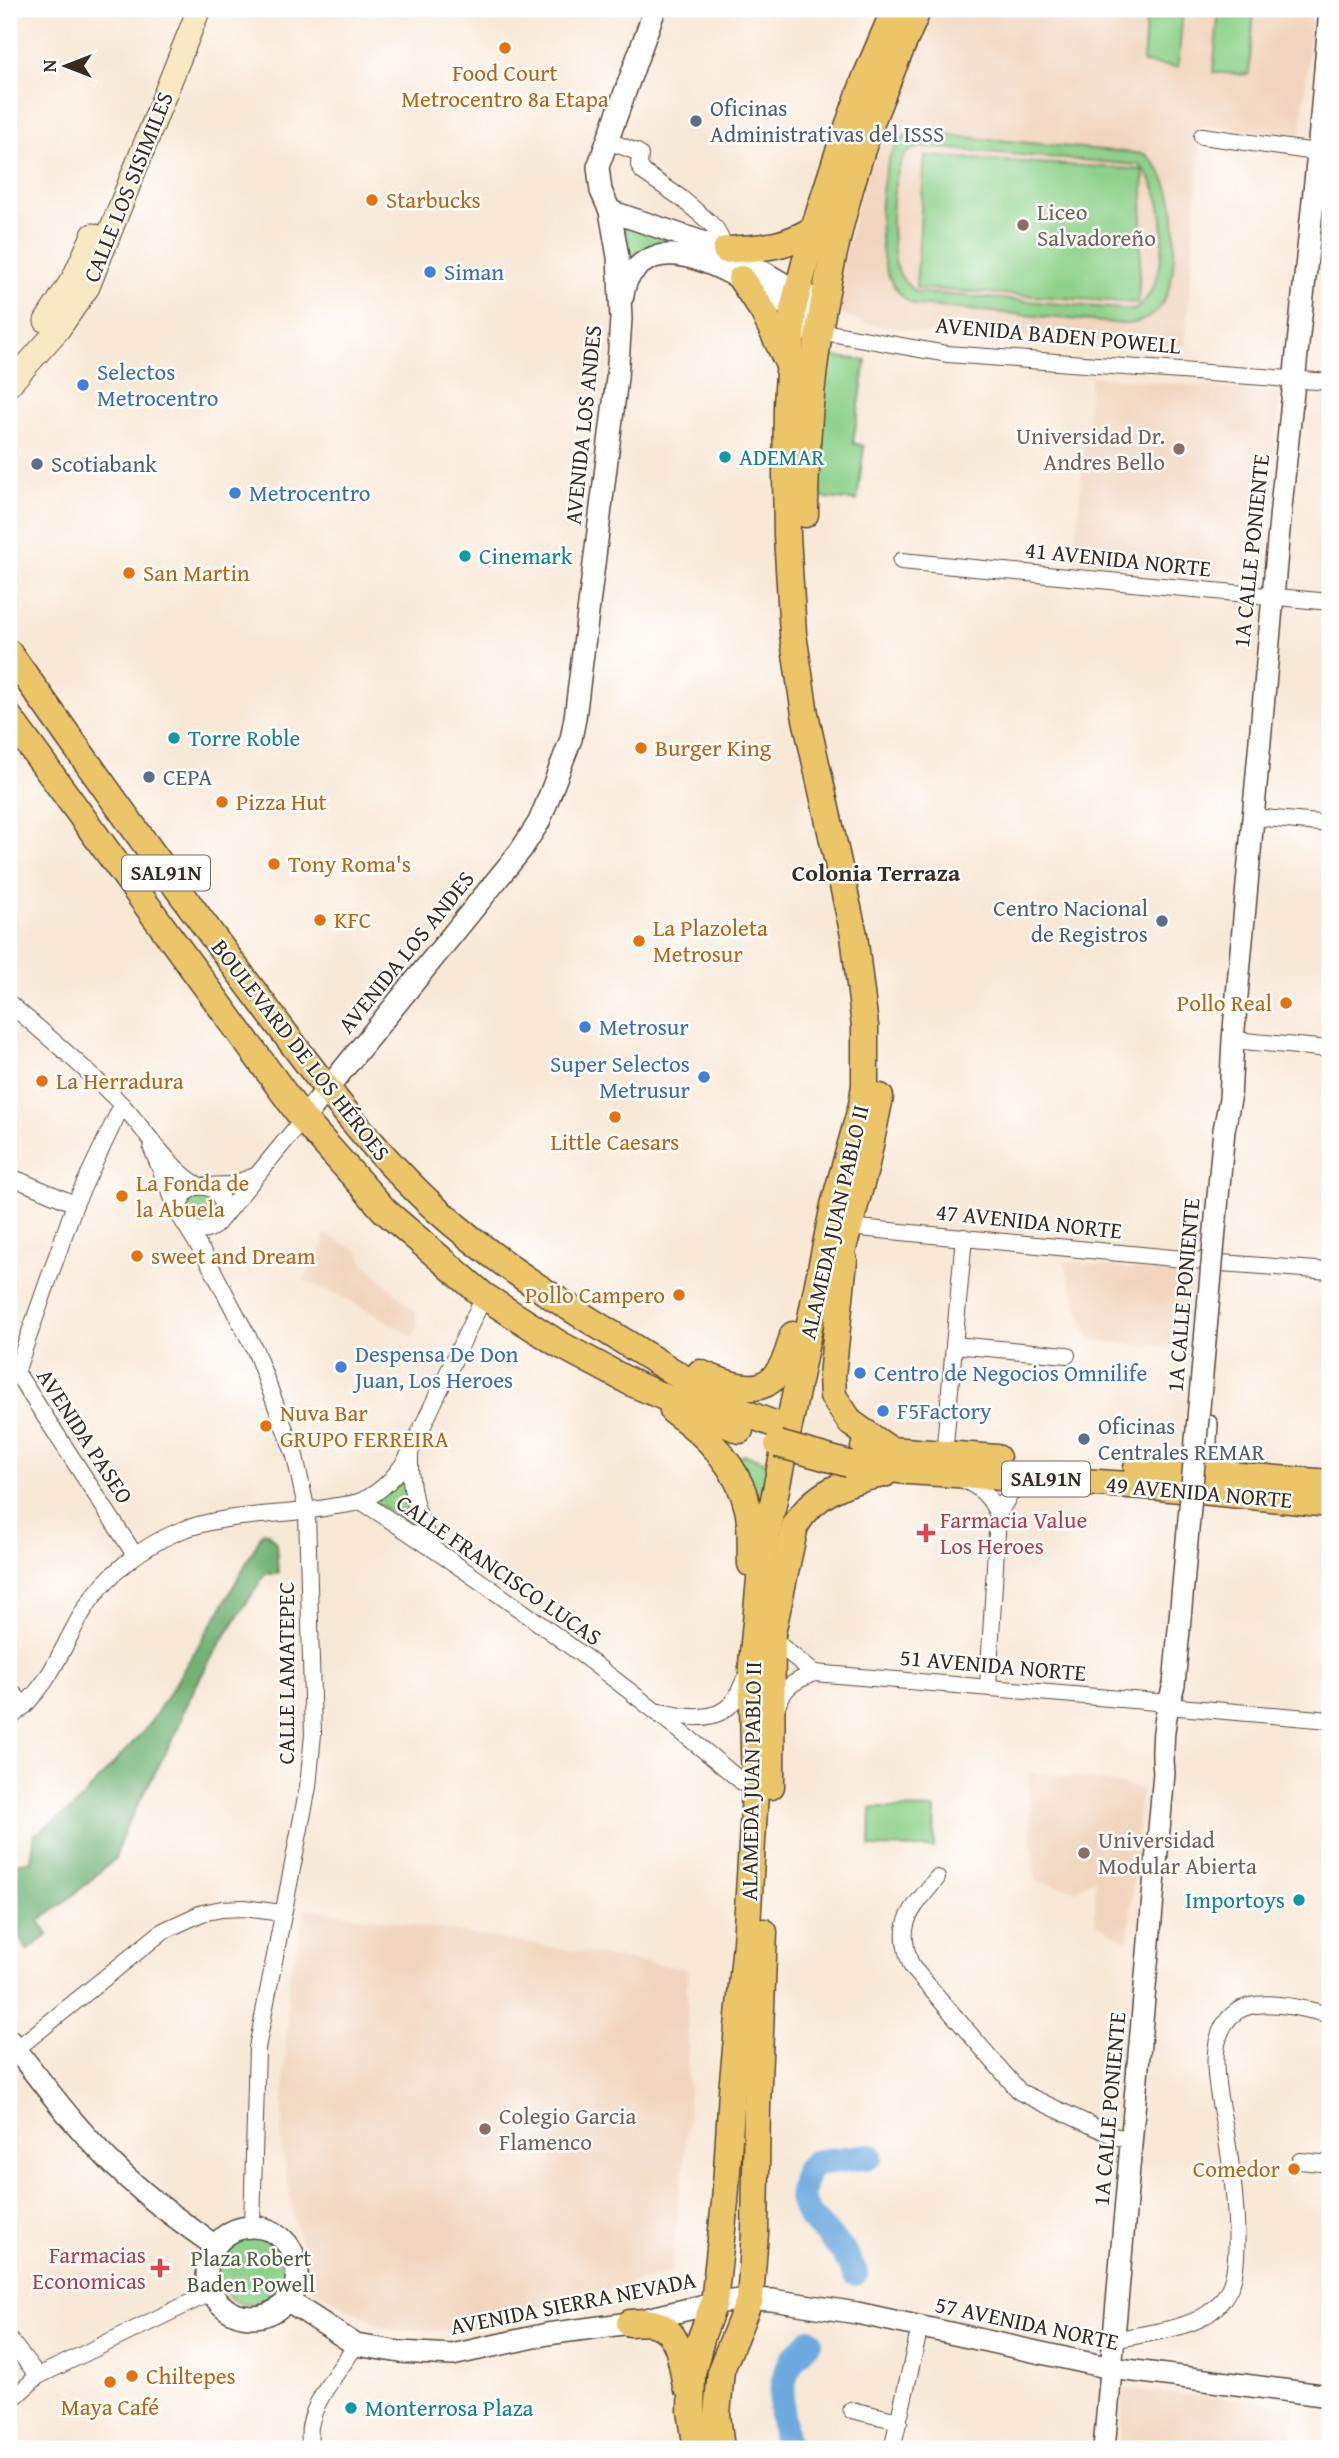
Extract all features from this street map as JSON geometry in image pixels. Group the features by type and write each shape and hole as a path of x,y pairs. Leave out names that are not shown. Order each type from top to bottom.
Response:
{"main road":[{"name":"CALLE LOS SISIMILES","path":"9,365 46,321 83,260 186,9"},
{"name":"CALLE LOS SISIMILES","path":"9,385 58,330 88,287 199,9"},
{"name":"ALAMEDA JUAN PABLO II","path":"721,2449 718,2392 721,2370 750,2299 755,2233 757,2107 769,1843 771,1638 782,1540 835,1275 877,1117 882,1087 883,1034 877,976 824,731 807,632 804,587 805,486 814,229 863,86 895,9"},
{"name":"ALAMEDA JUAN PABLO II","path":"697,2449 691,2411 692,2373 714,2303 746,1942 755,1793 752,1664 762,1558 834,1205 865,1085 865,1026 854,936 795,657 787,535 789,355 810,311 873,118 918,9"},
{"path":"726,250 775,247 791,242 814,229"},
{"path":"741,279 789,355"},
{"name":"BOULEVARD DE LOS HÉROES","path":"9,653 199,919 328,1090 388,1163 438,1211 517,1272 574,1311 638,1349 709,1405"},
{"name":"BOULEVARD DE LOS HÉROES","path":"9,717 303,1119 385,1211 484,1296 559,1344 634,1384 737,1410 780,1436"},
{"path":"114,859 121,855 140,862 179,913 199,919"},
{"path":"638,1349 733,1387 750,1388 765,1384 782,1368 788,1356 812,1246 834,1205"},
{"path":"771,1638 795,1526 803,1512 817,1499 840,1486 900,1461 851,1423 833,1396 832,1376 846,1239"},
{"path":"634,1384 691,1423 706,1437 729,1464 742,1491 749,1510 752,1664"},
{"name":"49 AVENIDA NORTE","path":"780,1436 824,1441 850,1455 1244,1486 1330,1504"},
{"name":"49 AVENIDA NORTE","path":"940,1464 1038,1478 1160,1478"},
{"name":"49 AVENIDA NORTE","path":"1244,1486 1330,1483"},
{"path":"630,2323 652,2323 670,2331 677,2345 691,2411"}],"street":[{"name":"AVENIDA LOS ANDES","path":"220,1221 521,850 539,822 570,740 604,488 621,319 618,257 610,211 601,191 598,167 655,9"},
{"name":"1A CALLE PONIENTE","path":"1104,2449 1133,2140 1164,1773 1163,1757 1174,1698 1224,1130 1230,1099 1272,597 1324,154 1330,9"},
{"path":"1202,136 1324,154"},
{"path":"606,140 637,152 643,172 681,198 708,221 716,229 726,250"},
{"path":"610,211 726,250 810,311"},
{"name":"AVENIDA BADEN POWELL","path":"621,319 628,275 648,259 664,255 688,256 810,311 947,354 1330,382"},
{"name":"41 AVENIDA NORTE","path":"901,561 1330,602"},
{"path":"1254,817 1330,824"},
{"path":"9,1003 122,1105 183,1177 216,1191 220,1196 224,1207 210,1241 208,1261"},
{"path":"1233,1040 1330,1049"},
{"name":"1A CALLE PONIENTE","path":"1196,1451 1212,1262 1216,1128 1230,1099"},
{"name":"AVENIDA PASEO","path":"122,1105 75,1204 13,1374 135,1555"},
{"path":"143,1127 188,1226 198,1230 209,1229 220,1221"},
{"path":"181,1215 183,1196 192,1188 239,1183 260,1173"},
{"path":"9,1176 75,1204"},
{"name":"CALLE LAMATEPEC","path":"181,1215 255,1350 295,1456 307,1512 313,1734 308,1787 257,2048 252,2226"},
{"path":"964,1237 940,1464 983,1491 992,1500 998,1515 988,1687"},
{"name":"47 AVENIDA NORTE","path":"846,1239 964,1237 1330,1271"},
{"path":"362,1501 401,1469 484,1296"},
{"path":"954,1345 1067,1355"},
{"path":"1196,1451 1244,1486 1190,1507 1160,1478 1178,1461 1196,1451"},
{"path":"410,1453 416,1511 433,1548"},
{"path":"998,1515 1010,1494 1038,1478"},
{"name":"CALLE FRANCISCO LUCAS","path":"9,1719 25,1706 58,1663 85,1608 114,1574 135,1555 175,1533 211,1521 241,1516 307,1512 362,1501 494,1590 655,1711 755,1793"},
{"name":"1A CALLE PONIENTE","path":"1174,1698 1165,1684 1190,1507"},
{"path":"771,1638 814,1673 787,1687 781,1694 772,1722"},
{"name":"CALLE FRANCISCO LUCAS","path":"655,1711 687,1718 718,1713 733,1703 752,1664"},
{"name":"51 AVENIDA NORTE","path":"814,1673 1174,1698 1330,1720"},
{"path":"9,1689 25,1706"},
{"path":"937,1878 910,1912 904,1929 904,1947 912,1966 1020,2091 1115,2136 1133,2140"},
{"path":"215,2246 123,2174 11,2048 163,1931 201,1913 222,1909 244,1908 282,1913"},
{"path":"1114,2340 1197,2322 1216,2308 1230,2288 1236,2263 1237,2230 1226,2134 1217,2097 1216,2067 1217,2043 1224,2027 1236,2012 1271,2004 1330,2015"},
{"path":"1300,2161 1330,2164"},
{"path":"252,2226 276,2233 293,2252 297,2277 287,2300 267,2315 254,2317 241,2316 219,2303 212,2292 207,2274 210,2254 215,2246 231,2231 252,2226"},
{"path":"9,2402 38,2376 212,2292"},
{"name":"57 AVENIDA NORTE","path":"714,2303 750,2299 772,2300 857,2313 1111,2368 1330,2396"},
{"name":"AVENIDA SIERRA NEVADA","path":"287,2300 356,2345 401,2352 452,2355 547,2334 630,2323 714,2303"},
{"path":"892,2449 920,2327"},
{"path":"9,2339 38,2376"},
{"path":"310,2449 309,2428 314,2413 356,2345"},
{"path":"851,2410 899,2421"}],"shaded area":[{"name":"Liceo Salvadoreño","path":"923,9 1313,9 1301,132 1289,136 1202,126 1185,346 920,332 865,323 835,311 832,306 881,111"},
{"name":"Universidad Dr. Andres Bello","path":"1091,376 1280,394 1262,578 1074,560"},
{"path":"325,1234 358,1251 364,1263 416,1313 418,1326 413,1336 341,1296 304,1280 322,1246"},
{"path":"1064,1261 1183,1275 1188,1280 1190,1292 1185,1341 1170,1340 1169,1347 1089,1340"},
{"name":"Universidad Modular Abierta","path":"1029,1772 1098,1780 1141,1789 1128,1942 1095,1922 1095,1878 1076,1890 1036,1881 1030,1826"},
{"name":"Colegio Garcia Flamenco","path":"306,1908 687,1969 689,2116 671,2272 466,2330 390,2330 313,2290 293,2213 281,2142 290,1972"},
{"path":"1124,2389 1295,2405 1290,2449 1119,2449"}],"green space":[{"path":"1147,9 1183,9 1178,67 1143,63"},
{"path":"1219,9 1254,9 1249,75 1213,72"},
{"path":"920,133 1145,154 1163,176 1174,215 1173,268 1163,302 1149,317 1125,324 915,305 905,299 886,269 881,239 881,201 888,164 894,149 904,137","holes":["927,147 1139,165 1150,178 1157,196 1163,239 1161,262 1155,282 1146,299 1134,310 915,292 898,271 892,226 894,188 903,158 911,150"]},
{"path":"925,156 1144,170 1138,303 916,288"},
{"path":"623,222 721,261 629,265"},
{"path":"825,356 866,360 853,443 864,446 857,501 815,497"},
{"path":"205,1192 219,1204 213,1221 195,1223 187,1208 188,1201 190,1197"},
{"path":"746,1455 770,1463 758,1539 735,1457"},
{"path":"406,1471 406,1502 414,1525 370,1500"},
{"path":"263,1532 268,1533 276,1543 278,1574 265,1574 213,1655 184,1709 178,1729 124,1831 115,1859 39,1921 48,1935 28,1951 13,1927 9,1930 9,1863 31,1861 35,1834 73,1808 149,1725 223,1606"},
{"path":"871,1808 935,1809 934,1848 870,1847"},
{"name":"Plaza Robert Baden Powell","path":"258,2237 279,2252 285,2264 283,2284 275,2295 258,2305 244,2305 227,2295 219,2284 217,2264 227,2247 238,2239"}],"waterway":[{"path":"855,2273 843,2251 809,2216 801,2198 806,2172 814,2163 870,2156"},
{"path":"788,2449 782,2415 785,2378 794,2358 810,2341"}],"place":[{"name":"Food Court Metrocentro 8a Etapa","path":"505,48"},
{"name":"Oficinas Administrativas del ISSS","path":"696,121"},
{"name":"Starbucks","path":"372,200"},
{"name":"Liceo Salvadoreño","path":"1023,225"},
{"name":"Siman","path":"430,272"},
{"name":"Selectos Metrocentro","path":"83,385"},
{"name":"Universidad Dr. Andres Bello","path":"1179,449"},
{"name":"ADEMAR","path":"725,457"},
{"name":"Scotiabank","path":"37,464"},
{"name":"Metrocentro","path":"235,493"},
{"name":"Cinemark","path":"465,556"},
{"name":"San Martin","path":"129,573"},
{"name":"Torre Roble","path":"174,738"},
{"name":"Burger King","path":"641,748"},
{"name":"CEPA","path":"149,777"},
{"name":"Pizza Hut","path":"222,802"},
{"name":"Tony Roma's","path":"274,864"},
{"name":"KFC","path":"320,920"},
{"name":"Centro Nacional de Registros","path":"1162,921"},
{"name":"La Plazoleta Metrosur","path":"639,941"},
{"name":"Pollo Real","path":"1286,1003"},
{"name":"Metrosur","path":"585,1027"},
{"name":"Super Selectos Metrusur","path":"704,1077"},
{"name":"La Herradura","path":"42,1081"},
{"name":"Little Caesars","path":"615,1117"},
{"name":"La Fonda de la Abuela","path":"122,1196"},
{"name":"sweet and Dream","path":"137,1256"},
{"name":"Pollo Campero","path":"679,1295"},
{"name":"Despensa De Don Juan, Los Heroes","path":"341,1367"},
{"name":"Centro de Negocios Omnilife","path":"860,1373"},
{"name":"F5Factory","path":"883,1411"},
{"name":"Nuva Bar GRUPO FERREIRA","path":"266,1426"},
{"name":"Oficinas Centrales REMAR","path":"1084,1439"},
{"name":"Farmacia Value Los Heroes","path":"926,1533"},
{"name":"Universidad Modular Abierta","path":"1084,1853"},
{"name":"Importoys","path":"1299,1900"},
{"name":"Colegio Garcia Flamenco","path":"485,2129"},
{"name":"Comedor","path":"1294,2169"},
{"name":"Farmacias Economicas","path":"160,2268"},
{"name":"Chiltepes","path":"132,2376"},
{"name":"Maya Café","path":"110,2382"},
{"name":"Monterrosa Plaza","path":"351,2408"}],"district":[{"name":"Colonia Terraza","path":"876,873"}]}
